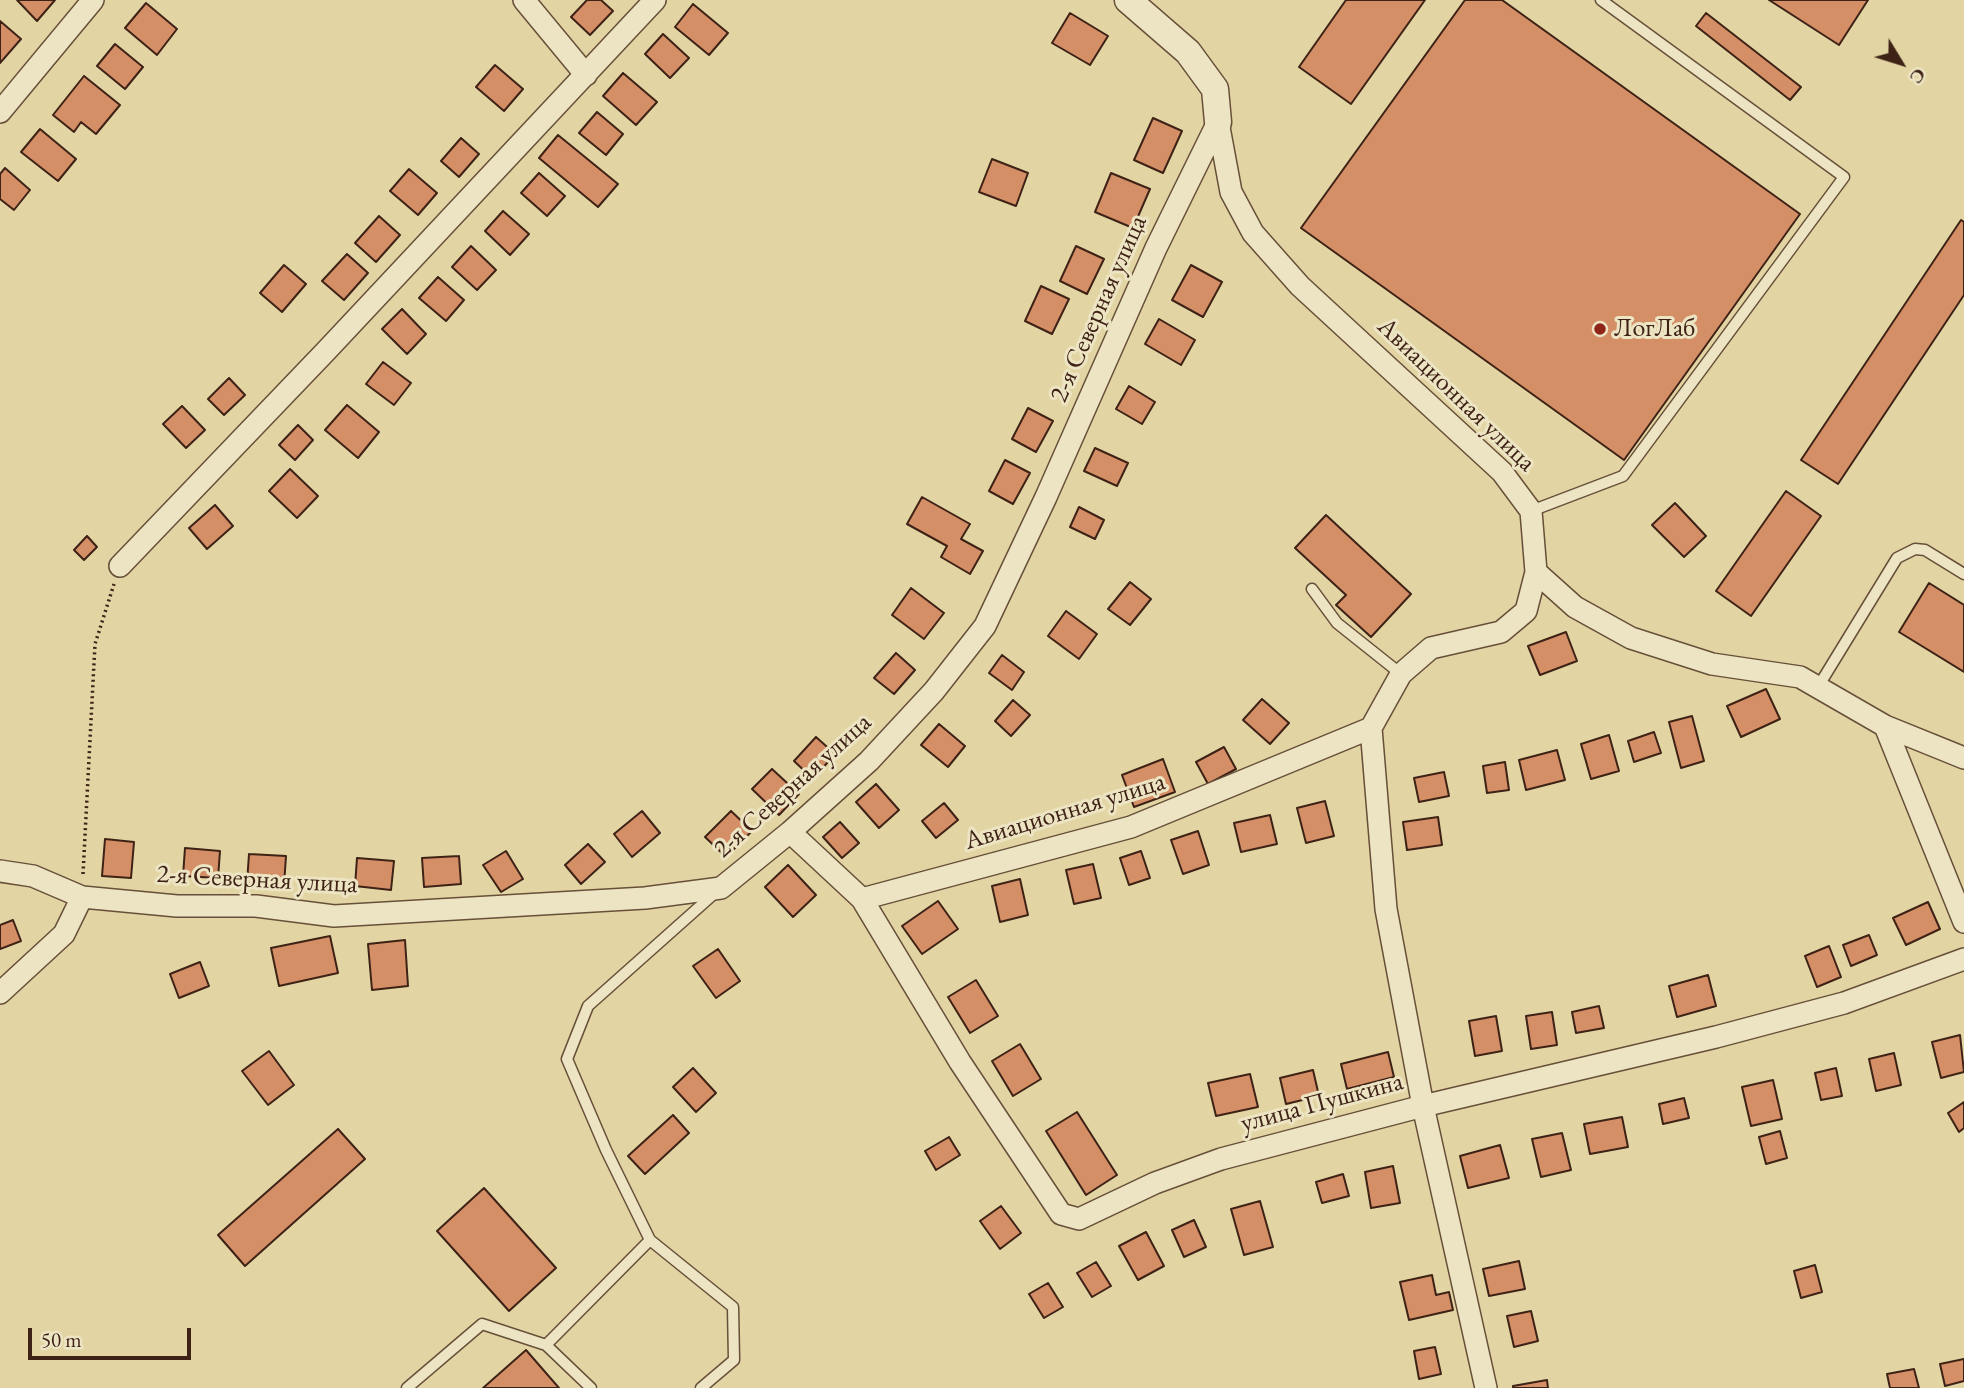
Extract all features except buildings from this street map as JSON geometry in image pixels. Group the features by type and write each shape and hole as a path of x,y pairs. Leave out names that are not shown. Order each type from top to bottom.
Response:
{"street":[{"path":"0,113 93,0"},
{"path":"524,0 586,75"},
{"path":"120,566 655,0"},
{"path":"1128,0 1188,52 1215,89 1218,122"},
{"name":"Авиационная улица","path":"1218,122 1231,192 1253,233 1300,286 1502,472 1531,511 1536,572 1526,611 1502,632 1431,648 1401,674"},
{"name":"2-я Северная улица","path":"0,871 33,876 82,897 177,906 256,906 334,916 645,898 721,888 790,832 869,761 934,691 985,626 1156,248 1218,122"},
{"path":"1536,572 1574,607 1631,638 1712,664 1801,677 1885,726 1964,758"},
{"path":"1401,674 1371,728 1386,909 1423,1106 1486,1388"},
{"path":"1885,726 1964,922"},
{"name":"Авиационная улица","path":"862,899 1131,827 1371,728"},
{"path":"790,832 862,899"},
{"path":"0,993 64,933 82,897"},
{"name":"улица Пушкина","path":"862,899 960,1062 1061,1214 1079,1219 1155,1183 1221,1159 1423,1106 1716,1037 1831,1006 1964,958"}],"lane":[{"path":"1531,511 1623,476 1844,177 1601,0"},
{"path":"1818,687 1897,558 1915,549 1925,550 1964,574"},
{"path":"1312,589 1337,623 1401,674"},
{"path":"701,1388 734,1360 733,1307 650,1240 606,1150 567,1059 588,1006 721,888"},
{"path":"546,1345 650,1240"},
{"path":"407,1388 482,1324 546,1345 591,1388"}],"path":[{"path":"82,897 95,644 120,566"}],"place":[{"name":"ЛогЛаб","path":"1600,329"}]}
